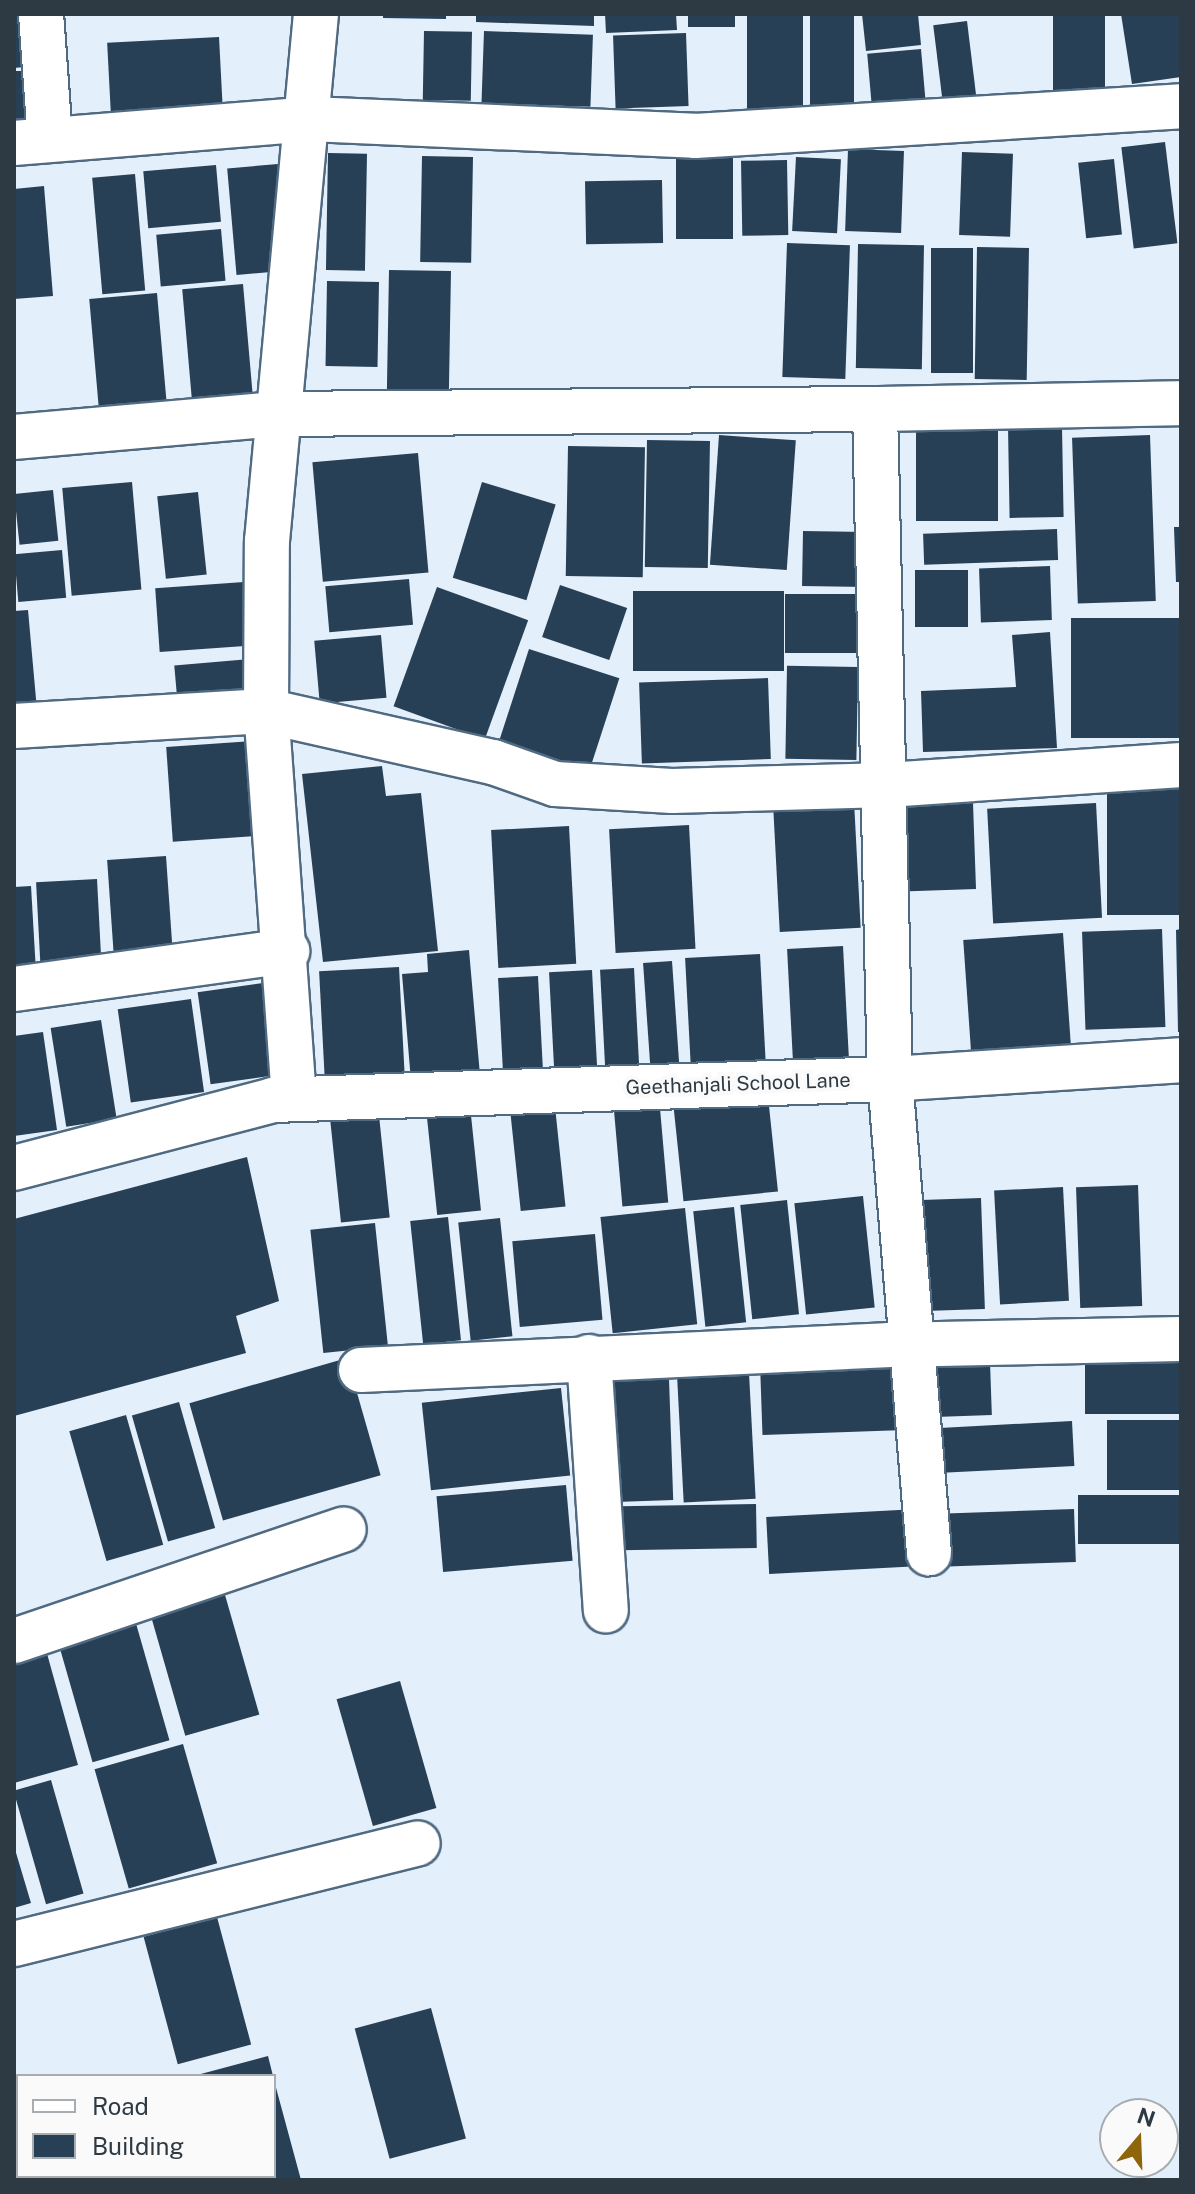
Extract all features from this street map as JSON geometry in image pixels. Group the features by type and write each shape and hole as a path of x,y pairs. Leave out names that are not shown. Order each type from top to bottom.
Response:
{"street":[{"path":"41,14 32,142 310,119 695,136 1181,106"},
{"path":"294,1099 287,951 266,711 267,541 275,414 310,119 316,14"},
{"path":"14,437 275,414 1181,403"},
{"path":"875,409 887,785 890,1079 929,1553"},
{"path":"14,726 266,711 493,762 555,784 672,791 887,785 1181,765"},
{"path":"14,989 287,951"},
{"name":"Geethanjali School Lane","path":"14,1168 273,1100 890,1079 1181,1060"},
{"path":"361,1370 589,1357 1181,1339"},
{"path":"589,1357 606,1610"},
{"path":"14,1641 344,1529"},
{"path":"14,1944 418,1843"}],"building":[{"path":"14,14 39,14 44,65 14,68"},
{"path":"383,14 446,14 446,19 383,18"},
{"path":"476,14 594,14 594,26 476,22"},
{"path":"605,14 676,14 677,30 606,33"},
{"path":"688,14 735,14 735,27 688,27"},
{"path":"747,14 803,14 803,118 747,118"},
{"path":"810,14 854,14 854,107 810,107"},
{"path":"862,14 918,14 921,45 866,51"},
{"path":"1053,14 1105,14 1105,91 1053,91"},
{"path":"1121,14 1181,14 1181,77 1132,84"},
{"path":"967,21 977,98 943,103 933,25"},
{"path":"424,31 472,32 471,101 423,100"},
{"path":"484,31 593,35 590,107 481,103"},
{"path":"686,33 689,106 616,109 613,36"},
{"path":"219,37 223,119 111,125 107,43"},
{"path":"921,49 926,101 872,106 867,54"},
{"path":"14,71 21,71 27,130 14,131"},
{"path":"1165,142 1177,243 1134,249 1121,147"},
{"path":"848,149 904,151 901,233 845,231"},
{"path":"962,152 1013,154 1010,237 959,235"},
{"path":"328,153 367,154 365,271 326,270"},
{"path":"422,156 473,157 471,263 420,262"},
{"path":"676,157 733,157 733,239 676,239"},
{"path":"796,157 841,159 837,233 792,231"},
{"path":"1114,159 1122,235 1086,238 1078,163"},
{"path":"787,160 788,235 742,236 741,161"},
{"path":"278,164 287,271 237,275 227,168"},
{"path":"216,165 221,222 148,228 143,171"},
{"path":"135,174 145,291 102,294 92,178"},
{"path":"662,180 663,243 586,244 585,181"},
{"path":"44,186 53,296 14,299 14,189"},
{"path":"221,229 226,281 161,286 156,235"},
{"path":"787,243 850,245 845,379 782,377"},
{"path":"858,244 924,245 922,369 856,368"},
{"path":"977,247 1029,248 1027,380 975,379"},
{"path":"931,248 973,248 973,373 931,373"},
{"path":"389,270 451,271 449,392 387,391"},
{"path":"327,281 379,282 378,367 326,366"},
{"path":"243,284 254,406 193,411 182,289"},
{"path":"157,293 167,409 99,414 89,299"},
{"path":"1062,426 1064,517 1010,518 1008,427"},
{"path":"916,429 998,429 998,521 916,521"},
{"path":"719,435 796,440 787,570 710,565"},
{"path":"1150,435 1156,601 1078,604 1072,438"},
{"path":"647,440 710,441 708,568 645,567"},
{"path":"568,446 645,447 643,577 566,576"},
{"path":"418,453 428,573 323,582 312,462"},
{"path":"132,482 141,590 72,596 62,488"},
{"path":"482,482 556,505 526,600 453,578"},
{"path":"53,490 58,541 20,545 14,494"},
{"path":"198,492 207,575 166,579 157,496"},
{"path":"1174,527 1181,527 1181,582 1176,582"},
{"path":"1057,529 1058,560 924,565 923,534"},
{"path":"803,531 867,532 866,587 802,586"},
{"path":"62,550 66,598 18,602 14,554"},
{"path":"1050,566 1052,620 981,622 979,568"},
{"path":"915,570 968,570 968,627 915,627"},
{"path":"409,579 413,625 329,632 325,586"},
{"path":"244,582 248,646 160,652 155,588"},
{"path":"560,585 627,608 609,660 542,637"},
{"path":"437,587 528,620 485,740 394,706"},
{"path":"633,591 784,591 784,671 633,671"},
{"path":"785,594 867,594 867,653 785,653"},
{"path":"28,610 37,710 14,712 14,611"},
{"path":"1071,618 1181,618 1181,738 1071,738"},
{"path":"1050,632 1057,748 923,752 921,691 1016,687 1012,635"},
{"path":"381,635 386,698 320,704 314,641"},
{"path":"529,649 619,678 588,776 497,747"},
{"path":"250,659 254,705 178,711 174,666"},
{"path":"787,666 858,667 856,760 785,759"},
{"path":"768,678 771,759 642,763 639,683"},
{"path":"253,741 260,836 173,842 166,747"},
{"path":"382,766 386,796 421,793 438,951 323,962 302,774"},
{"path":"1107,783 1181,783 1181,915 1107,915"},
{"path":"854,801 861,928 780,932 773,805"},
{"path":"973,803 976,889 902,892 899,806"},
{"path":"1096,803 1102,918 993,924 987,809"},
{"path":"689,825 695,949 616,953 609,829"},
{"path":"569,826 576,964 498,968 491,830"},
{"path":"166,856 173,952 114,956 107,860"},
{"path":"97,879 102,966 41,969 36,882"},
{"path":"31,886 36,972 14,973 14,887"},
{"path":"1162,929 1165,1027 1085,1030 1082,932"},
{"path":"1181,929 1181,1032 1178,1032 1176,930"},
{"path":"1063,933 1071,1045 971,1052 963,940"},
{"path":"843,946 849,1061 793,1064 787,949"},
{"path":"469,950 480,1075 411,1081 402,974 428,972 427,954"},
{"path":"760,954 766,1065 691,1069 685,958"},
{"path":"672,961 679,1068 651,1070 643,963"},
{"path":"399,967 405,1089 325,1093 319,971"},
{"path":"634,968 639,1071 605,1073 600,970"},
{"path":"592,970 597,1073 554,1075 549,972"},
{"path":"538,976 543,1078 503,1080 498,978"},
{"path":"263,983 276,1075 211,1084 198,992"},
{"path":"191,999 204,1092 131,1102 118,1009"},
{"path":"101,1020 117,1119 66,1127 51,1028"},
{"path":"43,1032 57,1130 14,1136 14,1036"},
{"path":"767,1087 778,1191 683,1201 673,1097"},
{"path":"554,1097 565,1206 521,1211 509,1102"},
{"path":"659,1097 668,1203 622,1207 613,1101"},
{"path":"378,1106 390,1217 341,1223 329,1111"},
{"path":"470,1106 481,1210 437,1215 426,1111"},
{"path":"247,1157 279,1301 236,1316 246,1353 14,1416 14,1219"},
{"path":"1138,1185 1142,1306 1080,1308 1076,1187"},
{"path":"1063,1187 1069,1301 1000,1304 994,1191"},
{"path":"863,1196 875,1307 806,1315 794,1203"},
{"path":"981,1198 985,1309 910,1312 906,1201"},
{"path":"787,1200 799,1314 752,1319 740,1205"},
{"path":"734,1207 746,1322 705,1327 693,1211"},
{"path":"685,1208 697,1324 613,1333 600,1217"},
{"path":"448,1217 461,1340 423,1344 410,1221"},
{"path":"500,1218 512,1336 471,1341 458,1222"},
{"path":"375,1223 388,1346 323,1353 310,1230"},
{"path":"595,1234 602,1320 520,1327 512,1241"},
{"path":"1085,1353 1181,1353 1181,1414 1085,1414"},
{"path":"347,1358 381,1475 223,1520 189,1403"},
{"path":"902,1361 904,1430 762,1435 760,1366"},
{"path":"990,1362 992,1415 928,1417 926,1364"},
{"path":"749,1373 756,1499 684,1503 677,1377"},
{"path":"669,1379 673,1500 608,1502 604,1381"},
{"path":"561,1388 570,1476 431,1490 422,1403"},
{"path":"179,1402 215,1528 168,1541 132,1416"},
{"path":"126,1415 163,1545 106,1561 69,1431"},
{"path":"1107,1420 1181,1420 1181,1490 1107,1490"},
{"path":"1072,1421 1074,1466 938,1473 935,1428"},
{"path":"566,1485 573,1561 443,1572 436,1496"},
{"path":"1078,1495 1181,1495 1181,1544 1078,1544"},
{"path":"756,1504 757,1548 621,1550 620,1506"},
{"path":"918,1509 921,1566 769,1574 766,1517"},
{"path":"1074,1509 1076,1562 941,1567 939,1514"},
{"path":"221,1581 259,1715 185,1736 147,1602"},
{"path":"135,1620 169,1740 93,1762 58,1642"},
{"path":"46,1650 78,1765 14,1783 14,1659"},
{"path":"400,1681 436,1808 373,1826 337,1699"},
{"path":"183,1744 217,1863 129,1889 95,1769"},
{"path":"51,1780 84,1893 46,1904 14,1791"},
{"path":"14,1846 31,1903 14,1908"},
{"path":"217,1917 251,2045 178,2064 144,1937"},
{"path":"431,2008 466,2138 390,2159 355,2028"},
{"path":"268,2056 272,2074 201,2074"},
{"path":"276,2088 301,2180 217,2180 276,2178"},
{"path":"14,2156 16,2178 21,2180 14,2180"},
{"path":"31,2178 112,2178 112,2180"},
{"path":"122,2178 210,2178 210,2180"}]}
